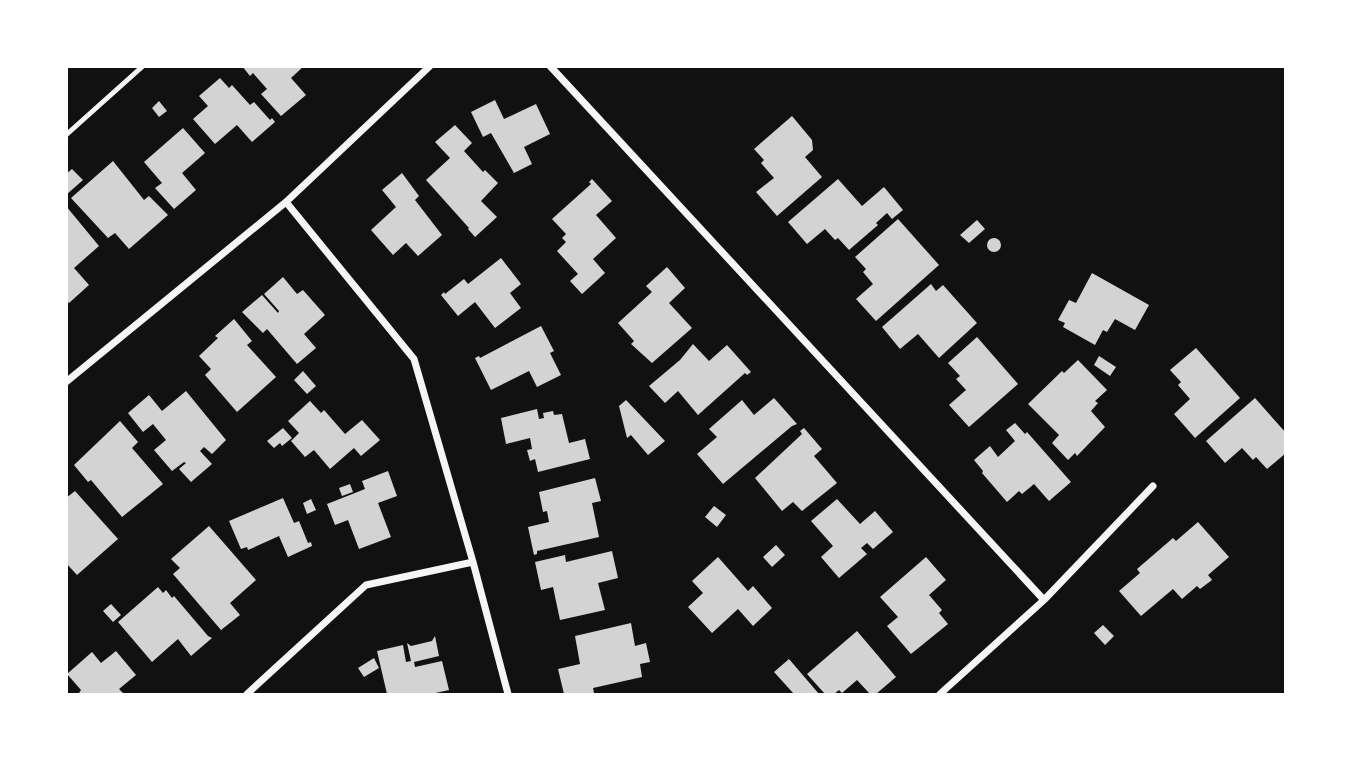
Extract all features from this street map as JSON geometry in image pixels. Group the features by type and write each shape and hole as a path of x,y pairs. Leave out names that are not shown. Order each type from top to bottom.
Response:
{"street":[{"path":"66,383 286,202 430,66"},
{"path":"550,66 1044,600"},
{"path":"286,202 414,359 473,562 508,695"},
{"path":"940,695 1044,600 1153,486"},
{"path":"247,695 366,585 473,562"}],"lane":[{"path":"66,135 143,66"}],"building":[{"path":"242,66 304,66 291,78 306,95 281,116 261,94 267,89 253,73 250,76"},
{"path":"220,78 229,88 232,85 250,105 254,102 275,122 252,142 237,125 215,144 193,119 208,106 199,96"},
{"path":"495,100 504,119 536,104 550,134 524,147 532,164 514,173 491,133 483,137 471,112"},
{"path":"159,101 167,111 159,117 152,108"},
{"path":"792,116 812,140 813,150 805,157 822,177 777,216 756,192 774,178 761,163 764,160 754,149"},
{"path":"455,125 472,143 464,151 483,172 485,170 498,183 481,201 497,217 475,237 426,180 450,158 435,142"},
{"path":"183,128 205,153 182,173 196,190 174,209 155,188 162,183 144,162"},
{"path":"113,161 144,200 149,196 168,215 129,249 115,233 108,238 71,198"},
{"path":"72,169 83,180 66,195 66,174"},
{"path":"402,173 419,196 415,200 442,235 418,256 406,243 393,255 371,230 396,207 382,190"},
{"path":"592,179 612,201 596,215 616,238 593,259 605,273 582,294 570,281 578,274 557,251 566,242 562,238 566,234 552,219 591,184 589,182"},
{"path":"838,179 862,206 884,187 903,210 892,219 887,213 876,223 878,225 849,250 825,229 807,244 788,222"},
{"path":"66,206 99,246 74,268 89,285 69,303 66,300"},
{"path":"898,219 939,265 876,321 856,299 873,284 863,272 866,269 855,257"},
{"path":"977,220 985,229 969,243 960,235"},
{"path":"991,238 997,238 1001,245 997,252 991,252 987,248 987,242"},
{"path":"501,258 521,284 510,293 521,308 495,328 475,302 458,316 441,295 464,279 468,284"},
{"path":"667,267 685,288 669,303 692,328 652,363 631,344 634,341 618,323 652,292 646,286"},
{"path":"1092,273 1149,305 1135,330 1115,319 1107,332 1103,330 1095,345 1063,327 1065,323 1058,320 1069,300 1076,303"},
{"path":"283,277 297,294 303,290 325,315 304,334 316,348 297,364 267,329 263,333 242,312 262,295 278,313 264,294"},
{"path":"931,284 936,291 943,285 977,323 939,358 918,334 900,349 882,327"},
{"path":"234,319 252,341 247,345 276,377 237,412 205,375 211,369 199,356 218,338 215,336"},
{"path":"541,326 554,351 550,353 561,375 537,387 529,371 491,390 475,358 480,358"},
{"path":"977,337 1018,384 969,427 949,405 966,390 956,379 960,376 948,363"},
{"path":"693,344 709,361 727,345 751,372 747,375 745,373 698,415 678,391 665,403 649,386 680,360"},
{"path":"1196,348 1240,398 1195,438 1174,414 1190,399 1178,385 1181,382 1170,370"},
{"path":"1099,356 1116,367 1110,376 1094,365"},
{"path":"1078,360 1107,390 1095,401 1098,403 1091,411 1105,427 1077,456 1075,453 1068,460 1052,443 1059,435 1028,404 1062,371 1064,373"},
{"path":"303,371 316,386 307,394 294,380"},
{"path":"186,391 226,440 212,454 204,447 200,451 212,464 191,482 179,469 186,463 172,471 154,450 166,440 153,424 143,432 128,413 149,395 162,411"},
{"path":"774,398 797,424 723,484 697,454 717,437 709,429 742,400 754,415"},
{"path":"1255,398 1286,433 1286,453 1267,469 1256,457 1253,460 1242,448 1225,463 1206,441"},
{"path":"626,400 665,441 648,455 631,435 627,438 619,406"},
{"path":"310,401 321,413 324,410 345,434 362,420 380,440 361,456 354,448 330,469 314,450 305,457 291,441 299,433 288,421"},
{"path":"537,409 539,419 544,418 543,413 553,411 554,415 562,414 569,443 585,439 590,459 538,472 535,459 530,461 527,450 532,449 530,438 506,444 501,418"},
{"path":"120,421 138,442 132,448 163,484 122,517 91,480 88,482 74,465"},
{"path":"1015,423 1025,434 1027,432 1071,482 1049,501 1034,484 1022,494 1019,491 1007,502 974,460 990,446 998,457 1015,441 1006,430"},
{"path":"283,428 292,438 282,446 280,443 274,448 267,441"},
{"path":"804,428 822,449 814,456 837,483 802,511 793,502 782,511 755,478 802,434 800,431"},
{"path":"388,471 397,496 378,503 391,537 359,549 348,520 335,525 327,504 365,489 362,481"},
{"path":"595,478 601,501 592,503 599,537 537,551 534,555 528,527 549,522 547,511 543,512 539,492"},
{"path":"350,484 353,492 342,496 339,488"},
{"path":"75,491 118,539 77,575 66,563 66,498"},
{"path":"283,498 294,523 299,521 308,543 311,542 312,546 288,557 279,536 248,550 247,547 241,549 229,521"},
{"path":"311,499 316,510 307,514 303,503"},
{"path":"837,499 860,524 875,511 893,532 873,549 867,543 861,548 867,554 839,578 821,557 833,546 811,521"},
{"path":"714,506 726,515 717,527 705,517"},
{"path":"1198,522 1229,557 1208,575 1212,580 1200,589 1197,586 1182,599 1173,589 1141,616 1119,591 1140,573 1137,569 1173,538 1176,541"},
{"path":"209,526 256,580 230,603 240,615 221,630 173,574 180,568 171,559"},
{"path":"776,545 785,555 772,567 763,557"},
{"path":"612,551 618,578 598,583 605,610 560,620 553,587 541,590 535,562 565,555 566,562"},
{"path":"718,557 748,591 753,586 772,608 753,626 738,609 712,633 688,607 703,593 692,581"},
{"path":"926,557 946,580 929,595 942,610 939,613 948,624 911,654 887,626 898,617 880,597"},
{"path":"158,587 163,593 166,590 172,598 174,596 212,638 191,656 178,639 152,662 118,622"},
{"path":"111,604 121,615 113,622 103,611"},
{"path":"631,623 635,646 646,643 650,662 640,664 642,677 593,688 594,693 564,694 558,669 580,664 575,636"},
{"path":"1103,625 1114,636 1105,645 1094,633"},
{"path":"857,631 896,677 876,694 870,694 857,680 842,693 839,690 834,694 825,694 807,674"},
{"path":"435,636 439,656 414,662 415,667 442,661 449,690 431,694 387,694 377,651 403,645 406,662 411,661 407,643 411,646 432,641"},
{"path":"116,651 136,675 119,689 124,694 80,694 81,690 67,674 92,652 101,663"},
{"path":"374,658 379,668 364,677 358,668"},
{"path":"789,659 819,694 794,694 774,672"}]}
